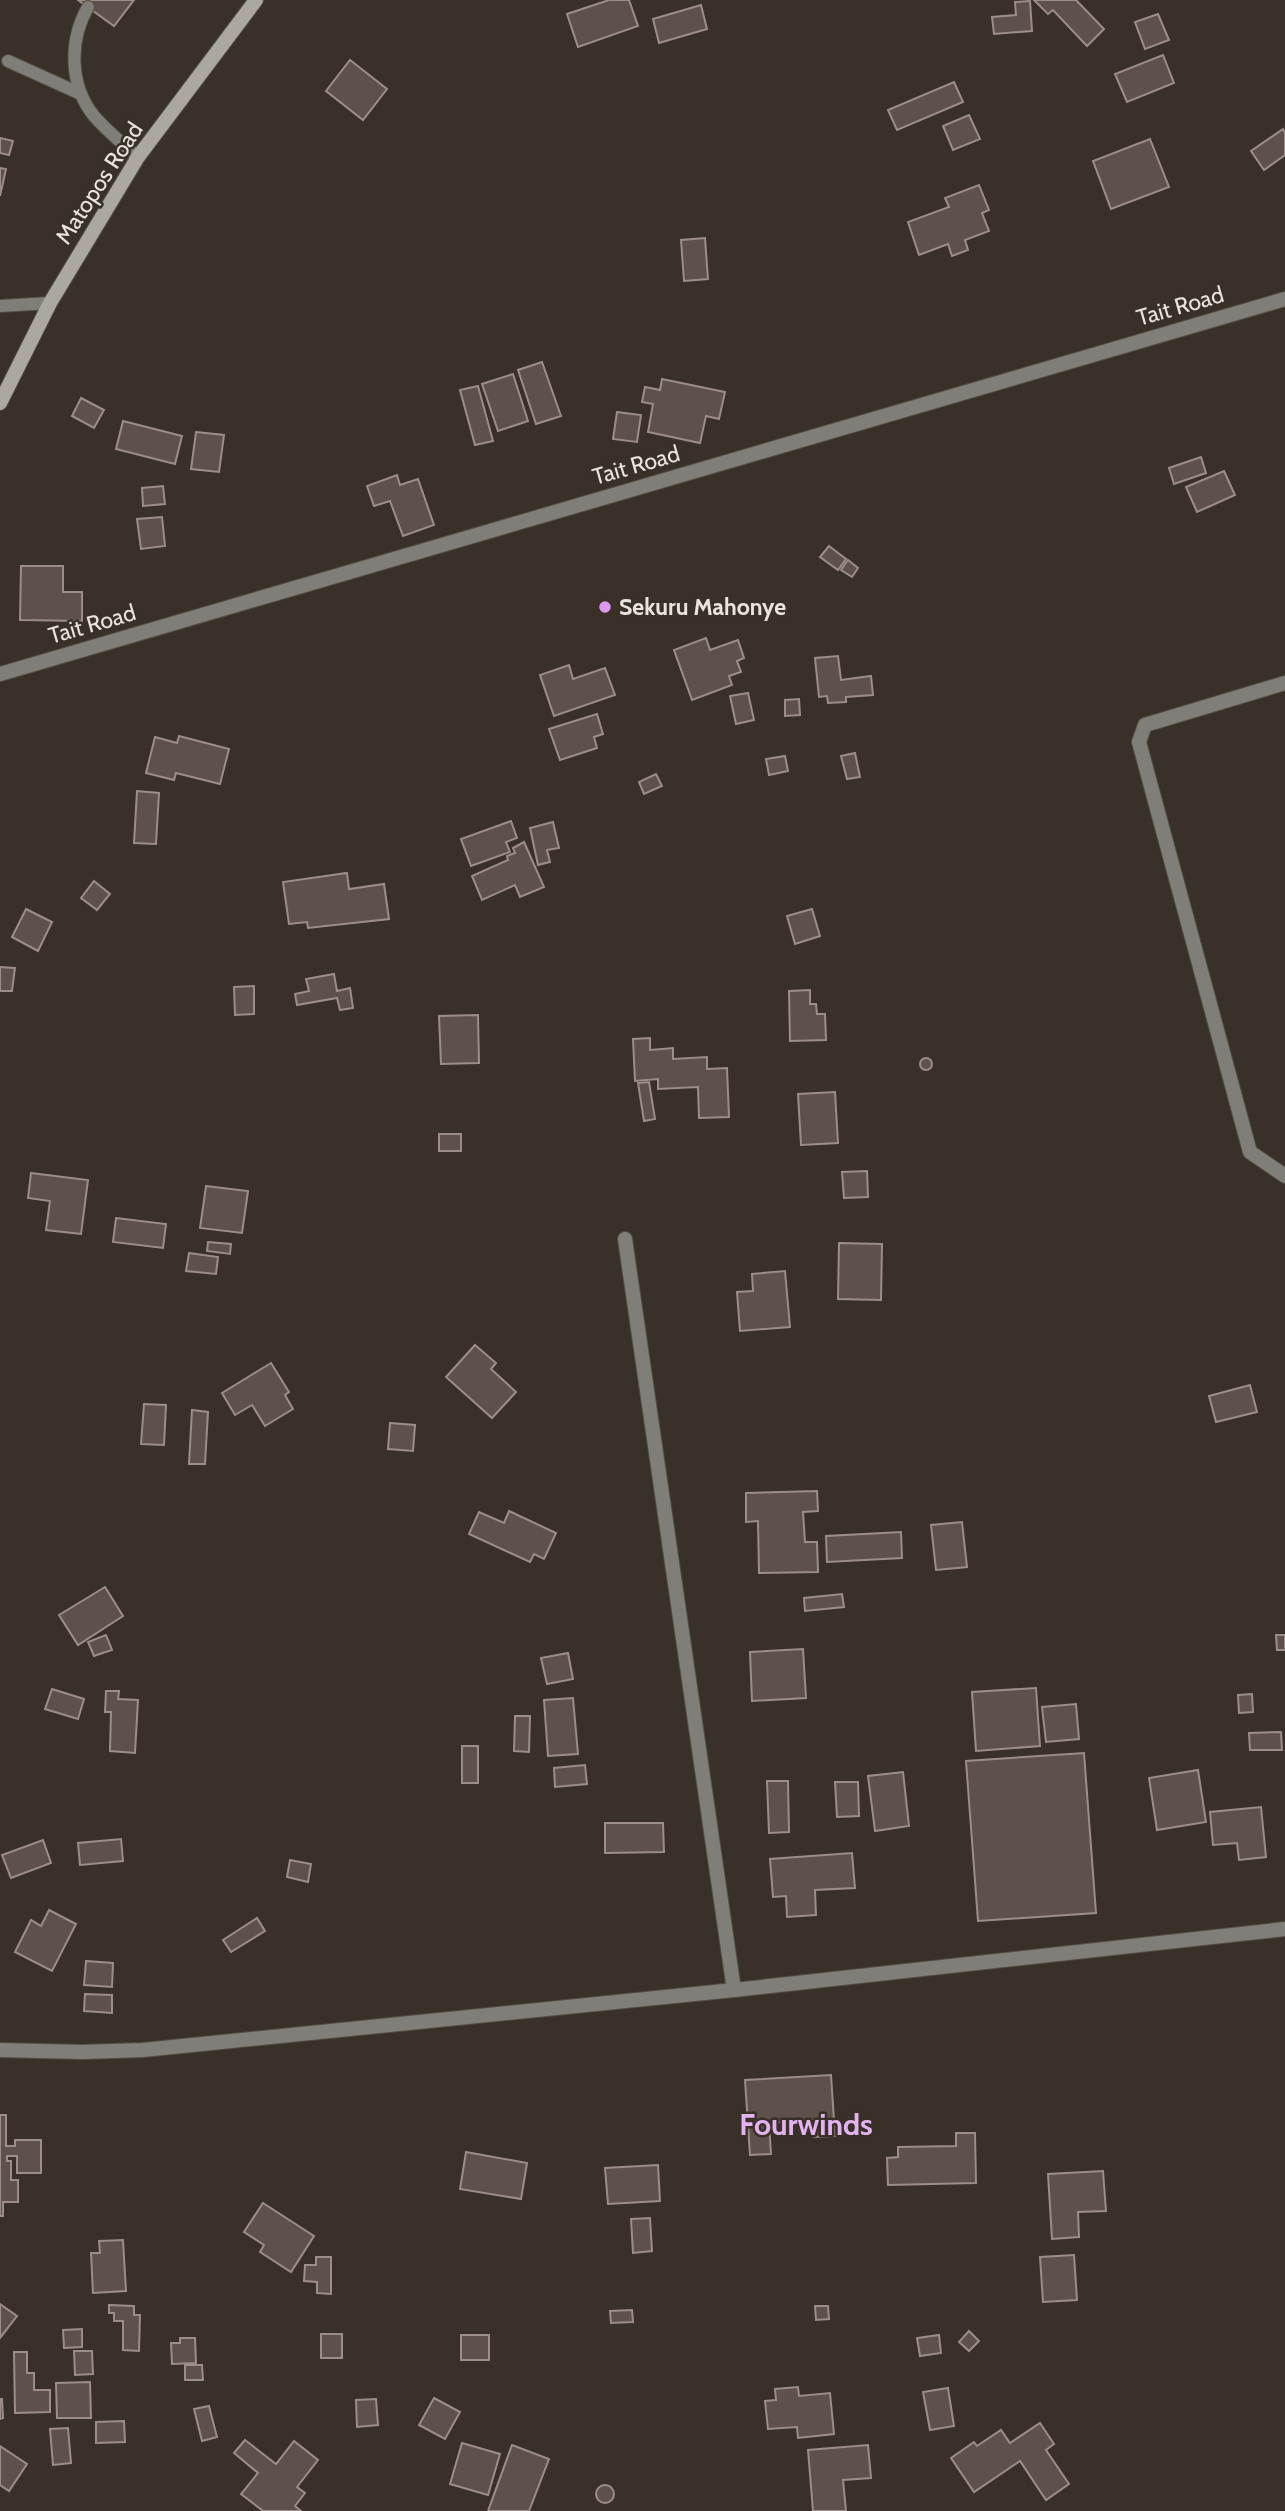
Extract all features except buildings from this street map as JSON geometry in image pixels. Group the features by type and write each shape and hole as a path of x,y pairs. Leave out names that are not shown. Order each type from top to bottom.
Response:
{"main road":[{"name":"Matopos Road","path":"0,402 50,303 138,157 256,0"}],"street":[{"name":"Tait Road","path":"0,674 1285,299"},
{"path":"1285,683 1145,725 1139,742 1250,1152 1285,1176"},
{"path":"625,1239 734,1990"},
{"path":"0,2049 82,2052 143,2050 734,1990 1285,1929"}],"lane":[{"path":"88,7 76,36 73,58 81,94 93,115 138,157"},
{"path":"8,61 81,94"},
{"path":"0,306 50,303"}],"place":[{"name":"Sekuru Mahonye","path":"605,607"}],"district":[{"name":"Fourwinds","path":"806,2124"}]}
